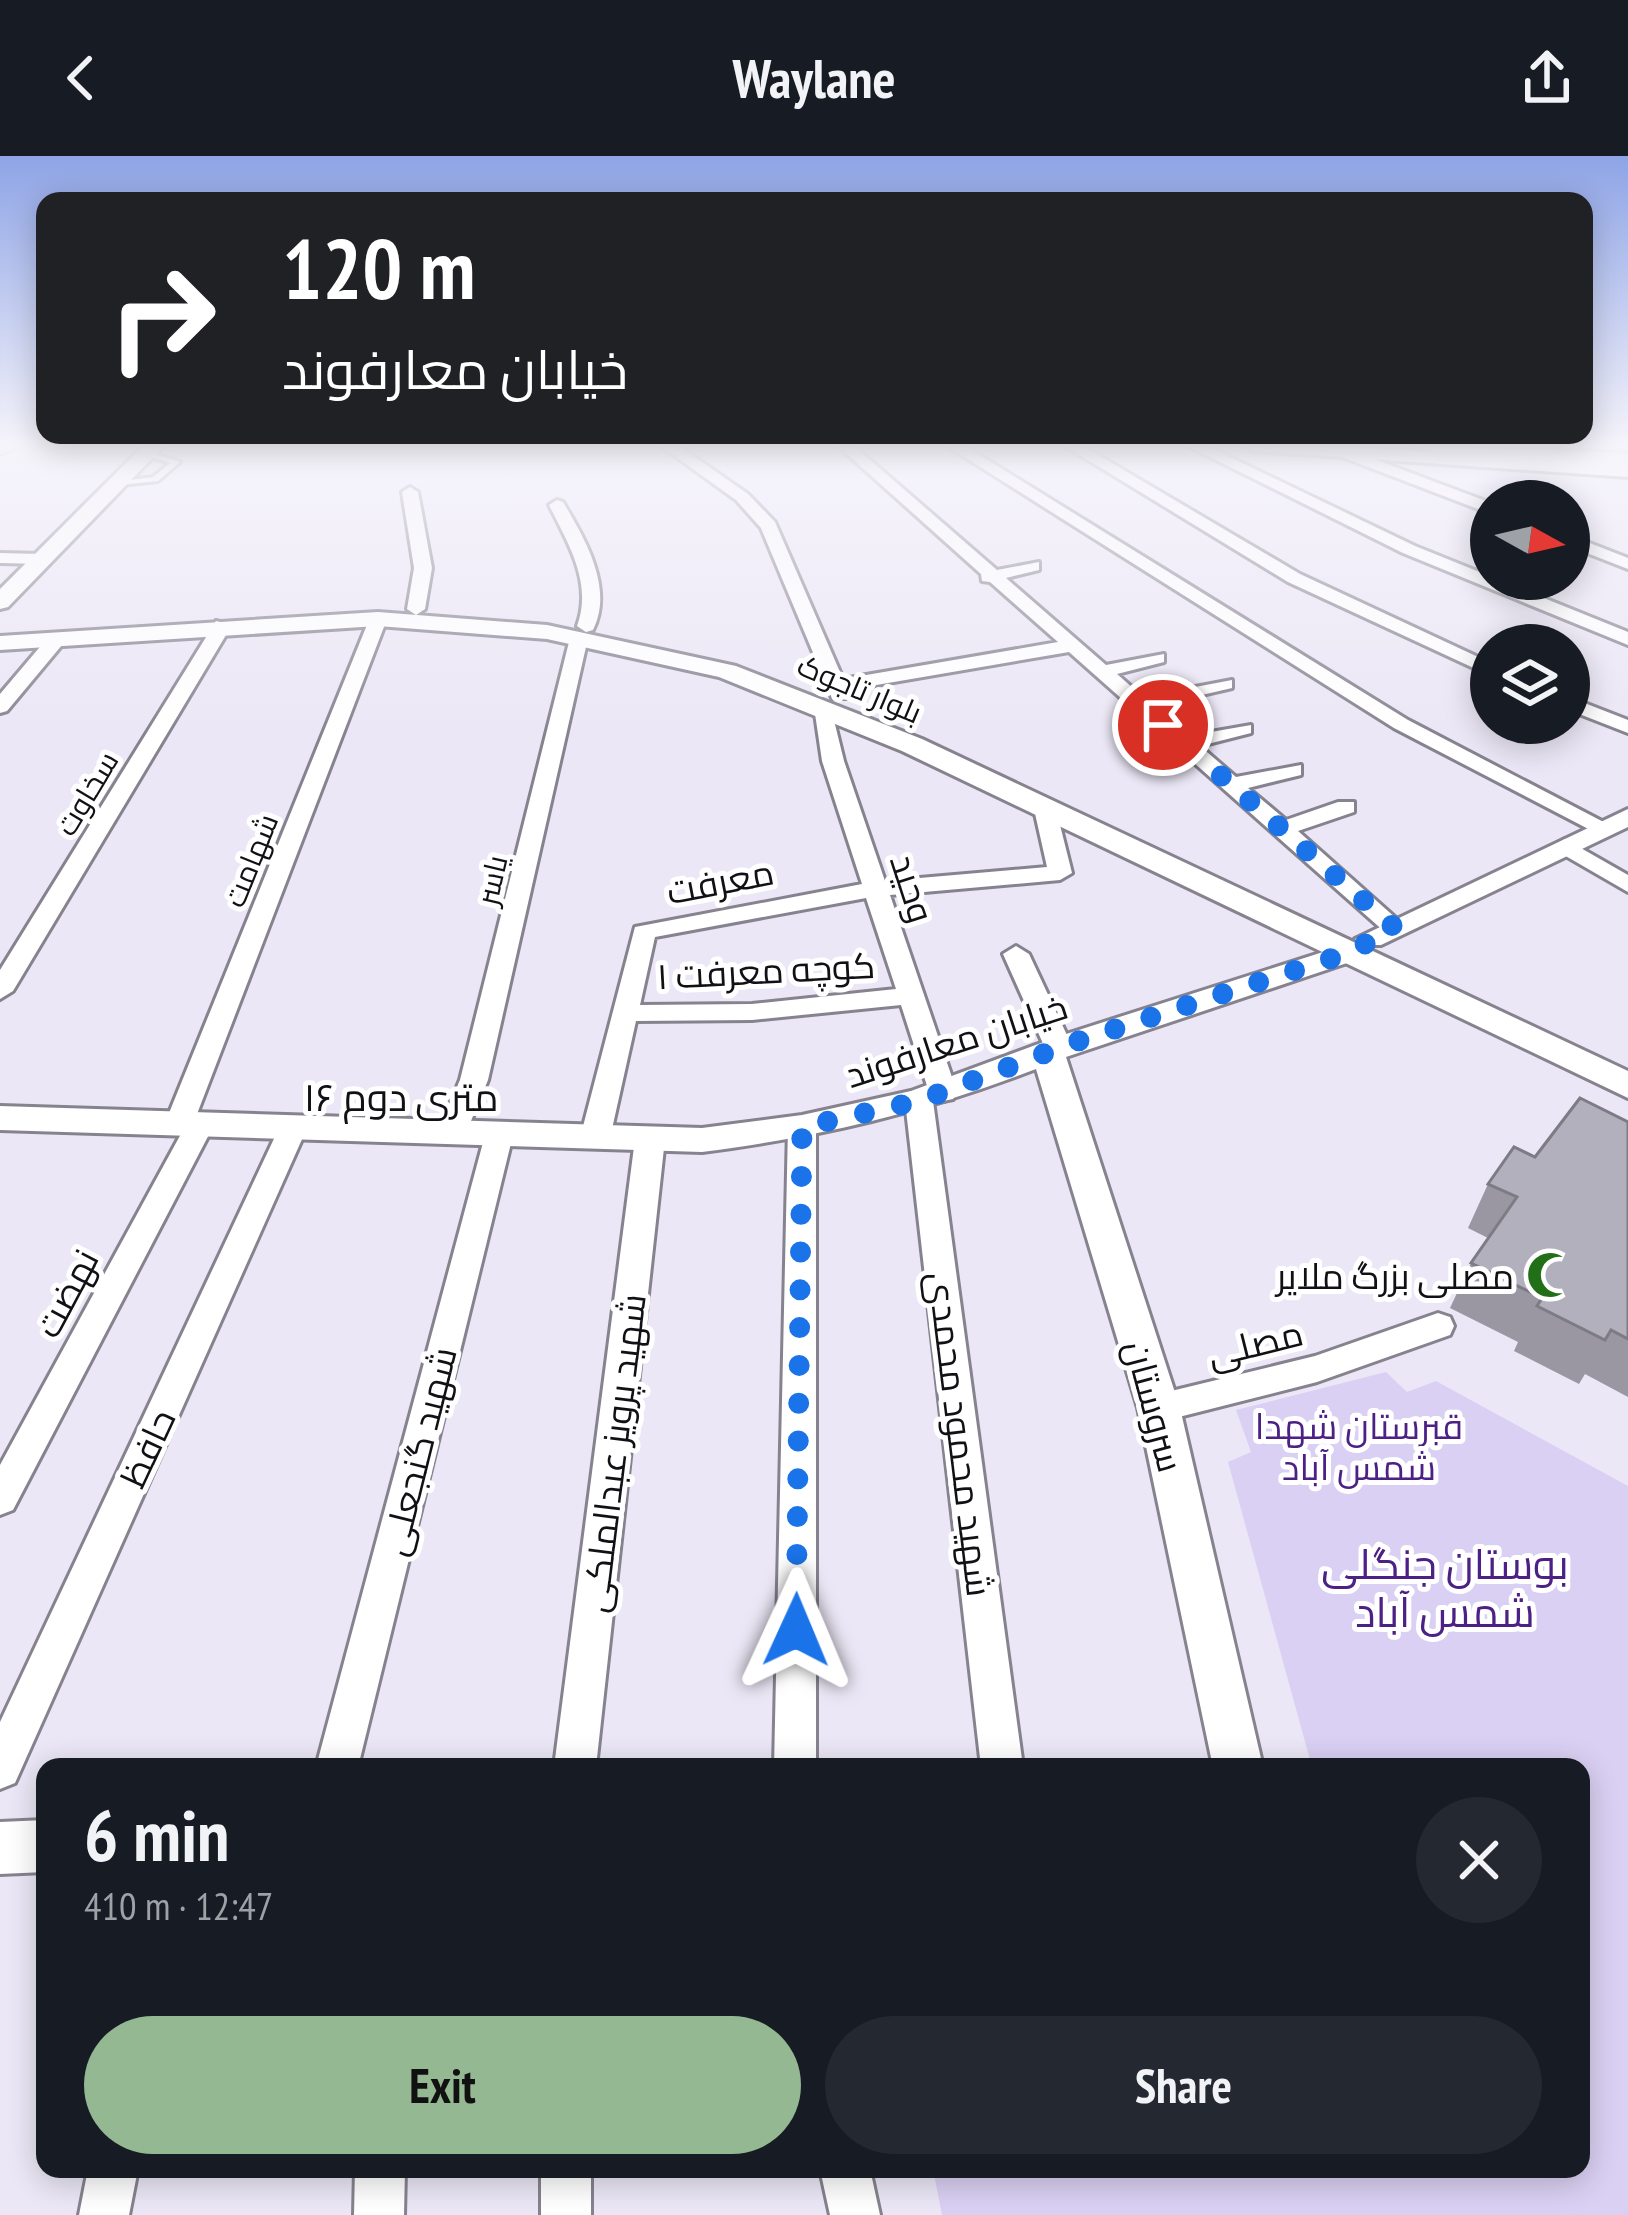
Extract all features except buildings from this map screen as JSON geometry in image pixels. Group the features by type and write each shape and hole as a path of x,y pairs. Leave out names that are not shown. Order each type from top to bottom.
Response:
{"main road":[{"path":"0,602 58,542"},
{"path":"0,632 302,610 416,609 583,632"},
{"name":"بلوار تاجوک","path":"0,643 224,625 378,619 583,632 832,695 1045,809 1371,940 1628,1086"},
{"path":"832,695 1628,1060"}],"street":[{"path":"416,609 423,568 419,542"},
{"name":"یاسر","path":"452,1133 474,1080 583,632 593,613 592,592 571,542"},
{"name":"وحید","path":"775,542 832,695 876,889 911,996 931,1096"},
{"path":"950,542 1282,829 1371,940"},
{"path":"1108,542 1401,724 1617,823"},
{"path":"1234,542 1294,578 1470,660"},
{"path":"1394,542 1537,607 1628,639"},
{"path":"1590,549 1628,564"},
{"path":"0,557 42,559"},
{"path":"988,577 1033,566"},
{"path":"1018,602 1049,594"},
{"name":"شهامت","path":"190,1123 378,619"},
{"name":"سخاوت","path":"0,991 224,625"},
{"path":"0,707 57,639"},
{"path":"832,695 1070,646"},
{"path":"1101,672 1157,658"},
{"path":"1138,704 1225,684"},
{"path":"1590,712 1628,727"},
{"path":"1184,743 1244,729"},
{"path":"1232,785 1293,770"},
{"path":"1282,829 1346,807"},
{"path":"876,889 1060,873 1045,809"},
{"name":"خیابان معارفوند","path":"0,1118 702,1140 802,1127 931,1096 1371,940 1617,823"},
{"path":"1565,846 1628,885"},
{"name":"معرفت","path":"596,1138 644,932 876,889"},
{"path":"1016,953 1053,1050"},
{"name":"کوچه معرفت ۱","path":"625,1013 752,1012 911,996"},
{"name":"سروستان","path":"1053,1050 1159,1408 1236,1758"},
{"name":"شهید محمود محمدی","path":"931,1096 1001,1758"},
{"name":"نهضت","path":"0,1499 190,1123"},
{"name":"حافظ","path":"0,1768 293,1127"},
{"path":"795,1758 802,1127"},
{"name":"شهید گنجعلی","path":"339,1758 500,1135"},
{"name":"شهید پرویز عبدالملکی","path":"576,1758 650,1139"},
{"name":"مصلی","path":"1159,1408 1317,1369 1438,1326"},
{"path":"0,1848 36,1846"},
{"path":"104,2215 111,2178"},
{"path":"379,2215 380,2178"},
{"path":"566,2178 566,2215"},
{"path":"847,2178 855,2215"}],"green space":[{"name":"بوستان جنگلی شمس آباد","path":"1386,1372 1407,1392 1436,1381 1628,1486 1628,2215 942,2215 935,2178 1590,2178 1590,1758 1310,1758 1228,1462 1251,1452 1236,1410"}],"place":[{"name":"مصلی بزرگ ملایر","path":"1550,1275"}],"district":[{"name":"۱۶ متری دوم","path":"401,1096"}],"route":[{"path":"796,1630 802,1127 919,1101 1072,1043 1348,953 1395,928 1163,725"}],"park label":[{"name":"قبرستان شهدا شمس آباد","path":"1359,1446"}]}
